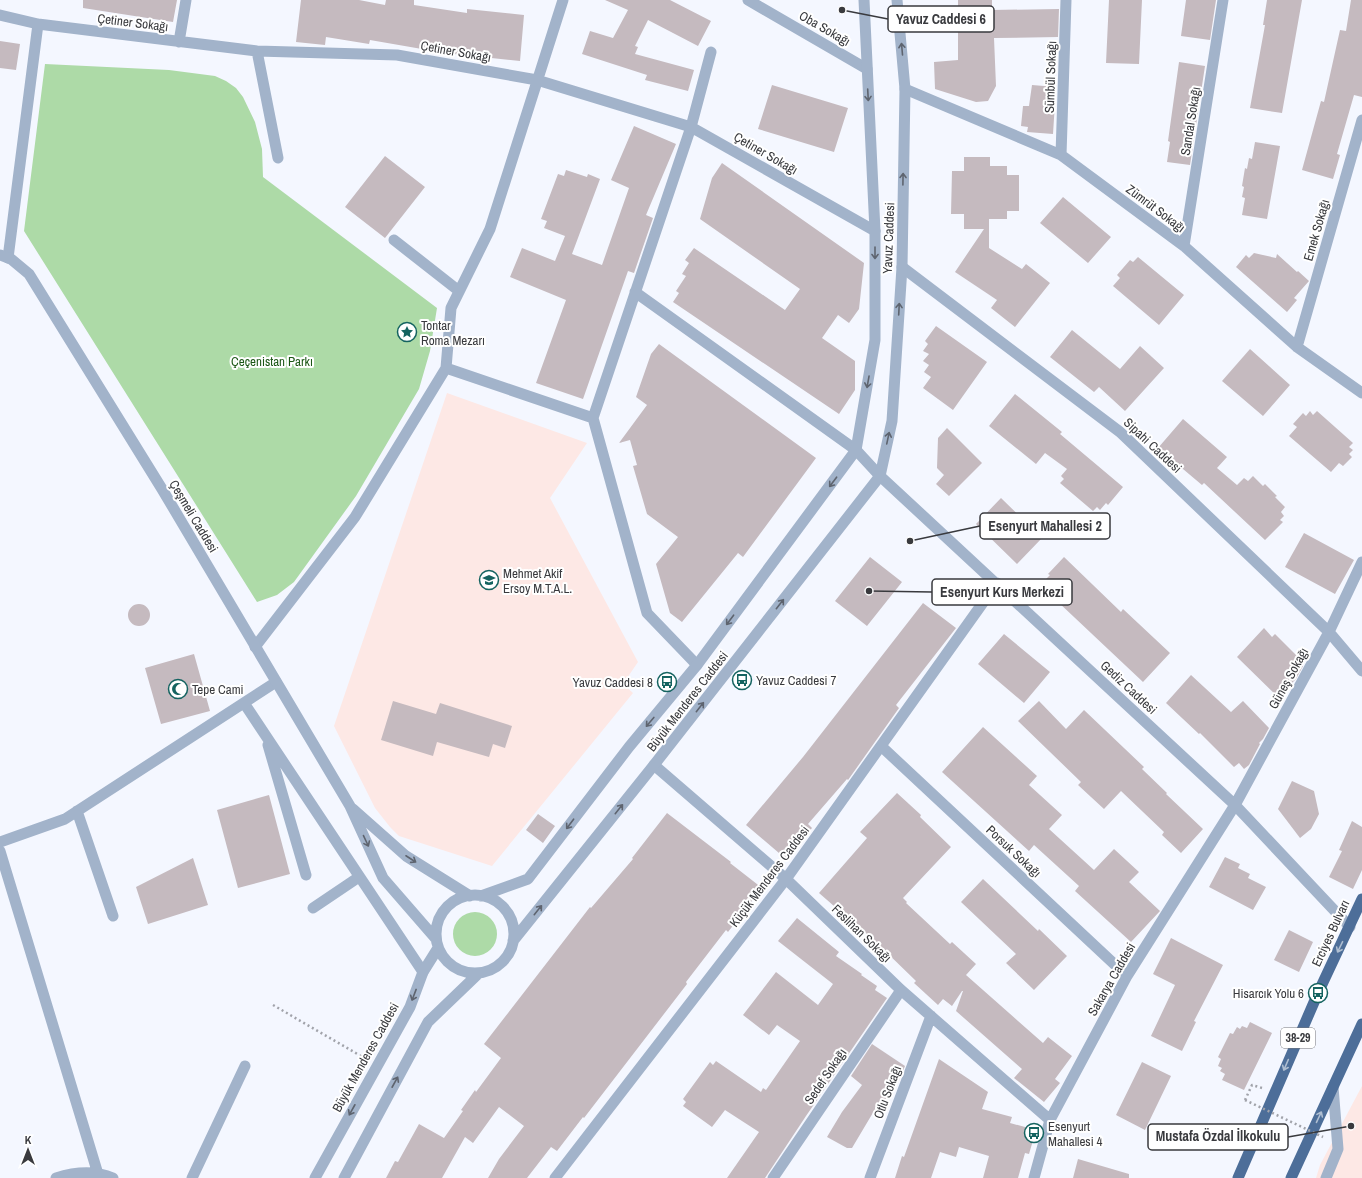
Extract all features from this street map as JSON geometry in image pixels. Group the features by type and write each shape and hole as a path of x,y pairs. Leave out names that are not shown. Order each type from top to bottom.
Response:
{"highway":[{"name":"Erciyes Bulvarı","path":"1238,1178 1318,993 1362,899"},
{"path":"1291,1178 1362,1024"}],"street":[{"path":"179,42 186,0"},
{"path":"255,647 355,518 446,368 451,308 490,229 563,0"},
{"name":"Oba Sokağı","path":"748,0 867,69"},
{"name":"Yavuz Caddesi","path":"856,450 875,340 875,231 864,0"},
{"name":"Yavuz Caddesi","path":"880,476 892,421 902,267 906,89 897,0"},
{"name":"Sümbül Sokağı","path":"1062,155 1066,0"},
{"name":"Sandal Sokağı","path":"1184,246 1223,0"},
{"name":"Çetiner Sokağı","path":"0,16 38,24 257,51 397,55 537,80 691,127 875,231"},
{"path":"4,256 38,24"},
{"path":"257,51 278,158"},
{"path":"697,665 647,612 593,418 691,127 711,52"},
{"name":"Zümrüt Sokağı","path":"906,89 1062,155 1184,246 1297,348 1362,393"},
{"name":"Emek Sokağı","path":"1297,348 1362,120"},
{"path":"394,240 459,291"},
{"name":"Çeşmeli Caddesi","path":"4,256 11,259 29,274 158,483 350,806 383,878 437,944"},
{"name":"Sipahi Caddesi","path":"902,267 1120,432 1330,632 1362,671"},
{"name":"Gediz Caddesi","path":"635,292 856,450 880,476 1235,805 1350,927"},
{"path":"446,368 593,418"},
{"name":"Büyük Menderes Caddesi","path":"475,896 528,879 628,747 697,665 856,450"},
{"name":"Büyük Menderes Caddesi","path":"513,940 654,765 880,476"},
{"name":"Güneş Sokağı","path":"1235,805 1330,632 1362,562"},
{"name":"Küçük Menderes Caddesi","path":"554,1178 786,879 997,583"},
{"path":"0,842 65,819 276,682"},
{"path":"244,703 423,972"},
{"path":"265,735 306,875"},
{"name":"Porsuk Sokağı","path":"881,746 1127,976"},
{"name":"Feslihan Sokağı","path":"654,765 786,879 901,990 1050,1120"},
{"name":"Sakarya Caddesi","path":"1034,1178 1050,1120 1127,976 1235,805"},
{"name":"Çeşmeli Caddesi","path":"350,806 406,856 475,896"},
{"path":"77,810 113,916"},
{"path":"0,851 98,1174"},
{"path":"313,908 359,876"},
{"path":"475,896 490,899 499,904 511,920 514,930 513,940 505,959 498,966 489,971 469,973 450,965 443,957 437,944 437,924 444,910 460,898 475,896"},
{"name":"Büyük Menderes Caddesi","path":"315,1178 410,1006 423,972 437,944"},
{"path":"344,1178 428,1022 479,973"},
{"name":"Sedef Sokağı","path":"773,1178 901,990"},
{"name":"Otlu Sokağı","path":"870,1178 931,1016"},
{"path":"192,1178 245,1066"},
{"path":"1326,1178 1338,1149 1333,1086"},
{"path":"56,1178 68,1174 87,1172 113,1178"}],"path":[{"path":"273,1005 377,1065"},
{"path":"1252,1085 1245,1100 1323,1137"}],"shaded area":[{"name":"Mehmet Akif Ersoy M.T.A.L.","path":"447,393 587,443 550,498 638,662 623,684 633,693 492,866 399,836 375,808 334,726"},
{"path":"1362,1086 1362,1178 1316,1178 1320,1165"}],"green space":[{"name":"Çeçenistan Parkı","path":"45,64 169,70 215,76 226,81 236,88 243,97 255,122 262,149 263,177 437,308 430,351 419,389 356,496 294,582 277,595 257,602 24,231"},
{"path":"471,912 479,912 491,918 497,930 497,938 491,950 479,956 471,956 459,950 453,938 453,930 459,918"}],"building":[{"path":"83,0 177,0 173,22 83,8"},
{"path":"301,0 359,0 385,5 386,0 414,0 414,5 467,13 467,9 524,15 520,61 445,53 370,40 369,44 326,37 325,45 296,42"},
{"path":"605,0 670,0 711,21 698,46 648,20 635,46 638,47 635,54 694,70 688,91 645,80 647,75 582,54 590,31 613,38 628,10"},
{"path":"958,0 992,0 992,10 1059,9 1058,37 994,38 996,86 988,101 976,102 935,89 934,62 958,60"},
{"path":"1109,0 1142,0 1139,64 1106,63"},
{"path":"1186,0 1216,0 1210,40 1181,36"},
{"path":"1267,0 1302,0 1282,113 1250,108 1265,25 1263,25"},
{"path":"1351,0 1362,0 1362,97 1354,95 1337,154 1340,155 1333,179 1302,170 1321,101 1324,102 1340,30 1346,31"},
{"path":"0,41 20,44 16,70 0,68"},
{"path":"1179,62 1205,66 1190,165 1167,162 1170,142 1168,141"},
{"path":"772,85 848,108 834,152 758,129"},
{"path":"1032,85 1056,87 1053,134 1027,132 1028,127 1021,126 1023,106 1029,106"},
{"path":"634,126 676,144 646,215 653,218 634,273 628,271 583,399 536,383 566,300 510,277 522,248 555,261 565,236 544,228 547,221 541,219 558,174 564,176 566,170 587,177 588,174 600,179 572,254 602,265 629,188 611,180"},
{"path":"1255,142 1280,146 1267,219 1242,215 1245,198 1242,197 1244,187 1242,186 1245,168 1247,169 1249,158 1252,159"},
{"path":"385,156 425,187 385,238 345,207"},
{"path":"964,157 990,157 990,166 1007,166 1007,175 1019,175 1019,211 1007,211 1007,219 989,219 989,248 1022,269 1026,264 1050,283 1015,327 991,308 997,300 955,272 984,229 964,229 964,214 951,214 952,171 964,171"},
{"path":"722,163 864,263 859,309 849,323 838,315 822,338 855,361 855,390 839,414 673,302 679,293 676,291 686,276 682,274 689,263 685,260 694,248 785,310 800,289 700,219 712,178"},
{"path":"1063,197 1111,237 1088,263 1040,223"},
{"path":"1254,253 1276,258 1277,254 1309,281 1294,298 1297,300 1287,312 1236,267 1246,255 1249,258"},
{"path":"1138,257 1184,295 1159,325 1113,286 1120,278 1117,275 1130,260 1133,262"},
{"path":"936,326 987,362 953,410 923,388 931,377 924,372 929,365 923,361 929,354 923,351 928,344 925,341"},
{"path":"1072,330 1120,369 1140,346 1164,368 1125,411 1099,387 1094,392 1050,357"},
{"path":"659,344 816,458 743,557 738,553 682,622 670,613 656,564 678,537 647,514 633,466 637,465 630,440 619,443 647,405 636,397 651,354"},
{"path":"1250,349 1290,385 1263,416 1222,381"},
{"path":"1015,394 1062,432 1060,434 1123,487 1108,505 1106,503 1100,510 1097,507 1093,511 1060,483 1064,479 1061,476 1067,469 1045,453 1036,464 989,426"},
{"path":"1310,411 1313,415 1317,411 1353,443 1349,447 1353,450 1349,454 1352,457 1343,466 1339,463 1331,472 1289,436 1297,427 1293,424 1303,413 1306,416"},
{"path":"1183,419 1227,457 1217,468 1237,485 1244,478 1248,481 1253,476 1263,486 1265,484 1285,507 1281,512 1284,516 1280,520 1283,522 1265,540 1204,483 1202,485 1158,448"},
{"path":"947,428 982,463 949,496 936,484 944,475 937,468 938,438"},
{"path":"1001,498 1042,538 1017,564 976,524"},
{"path":"1304,533 1354,560 1335,594 1285,567"},
{"path":"870,557 902,582 867,626 835,601"},
{"path":"1064,557 1121,612 1123,609 1170,653 1143,682 1040,585"},
{"path":"923,603 956,628 896,705 899,708 848,780 847,779 808,824 812,828 786,859 746,825 803,757"},
{"path":"135,604 143,604 150,611 150,619 143,626 135,626 128,619 128,611"},
{"path":"1264,628 1272,637 1275,634 1299,658 1297,660 1303,666 1296,679 1278,697 1237,657"},
{"path":"1004,634 1050,672 1024,703 978,664"},
{"name":"Tepe Cami","path":"194,654 210,711 161,724 145,668"},
{"path":"1191,675 1231,712 1243,701 1269,728 1259,743 1260,744 1249,765 1244,769 1239,763 1234,767 1200,733 1199,734 1166,703"},
{"path":"393,701 436,714 440,703 512,726 505,748 493,744 489,757 437,742 433,756 381,740"},
{"path":"1039,701 1066,729 1084,710 1144,767 1142,769 1203,829 1181,853 1162,835 1164,832 1121,791 1104,809 1078,785 1081,782 1018,721"},
{"path":"983,727 1037,776 1029,785 1062,815 1049,829 1094,870 1114,849 1139,872 1129,882 1160,911 1131,942 1075,891 1079,886 1034,845 1029,851 942,772"},
{"path":"1292,781 1314,791 1319,814 1311,829 1300,838 1278,809"},
{"path":"897,793 921,815 920,817 951,847 903,898 907,902 906,903 950,944 952,942 976,964 966,975 1043,1043 1048,1037 1072,1056 1055,1079 1060,1083 1044,1102 1014,1078 1022,1069 956,1011 963,991 952,1006 943,999 938,1005 914,983 916,981 881,947 843,912 842,913 819,893 867,838 860,832"},
{"path":"269,795 290,874 238,888 217,810"},
{"path":"667,813 762,888 728,932 726,930 686,982 687,984 584,1118 583,1117 557,1151 551,1147 527,1178 488,1178 499,1159 524,1126 499,1107 473,1143 465,1137 442,1178 386,1178 395,1161 398,1162 419,1124 444,1138 463,1111 461,1110 475,1090 476,1092 501,1058 484,1044 590,907 591,908 633,859 632,858"},
{"path":"538,814 555,826 543,843 526,830"},
{"path":"1352,821 1362,827 1362,870 1353,889 1329,877 1342,851 1339,850"},
{"path":"1225,857 1240,864 1238,868 1250,874 1248,878 1266,887 1253,910 1209,887"},
{"path":"193,858 208,905 148,924 136,887"},
{"path":"983,879 1067,956 1034,990 1006,963 1016,954 961,902"},
{"path":"797,918 839,952 836,956 877,986 875,990 887,998 765,1178 727,1178 759,1132 725,1110 712,1127 683,1106 686,1102 683,1099 710,1062 713,1065 716,1061 761,1092 763,1088 766,1090 800,1041 777,1025 769,1035 743,1015 776,972 818,1005 833,984 778,941"},
{"path":"1289,930 1313,942 1299,972 1274,960"},
{"path":"1171,938 1223,965 1194,1021 1196,1022 1182,1051 1151,1036 1175,985 1153,974"},
{"path":"1250,1022 1272,1033 1244,1090 1222,1080 1225,1074 1220,1071 1222,1068 1218,1066 1221,1059 1218,1057 1230,1033 1233,1034 1237,1027 1240,1029 1242,1026 1247,1028"},
{"path":"872,1044 905,1066 899,1080 876,1113 874,1111 852,1148 847,1148 827,1137 842,1112 862,1085 851,1076"},
{"path":"939,1059 988,1092 982,1109 1012,1117 1010,1123 1036,1130 1029,1154 1025,1153 1018,1178 983,1178 989,1156 959,1147 956,1157 940,1152 931,1178 895,1178"},
{"path":"1142,1062 1171,1076 1145,1130 1116,1115"},
{"path":"1078,1159 1129,1174 1129,1178 1073,1178"}],"place":[{"name":"Yavuz Caddesi 6","path":"842,10"},
{"name":"Tontar Roma Mezarı","path":"407,332"},
{"name":"Esenyurt Mahallesi 2","path":"910,541"},
{"name":"Mehmet Akif Ersoy M.T.A.L.","path":"489,580"},
{"name":"Esenyurt Kurs Merkezi","path":"869,591"},
{"name":"Yavuz Caddesi 7","path":"742,680"},
{"name":"Yavuz Caddesi 8","path":"667,682"},
{"name":"Tepe Cami","path":"178,689"},
{"name":"Hisarcık Yolu 6","path":"1318,993"},
{"name":"Mustafa Özdal İlkokulu","path":"1351,1126"},
{"name":"Esenyurt Mahallesi 4","path":"1034,1133"}]}
